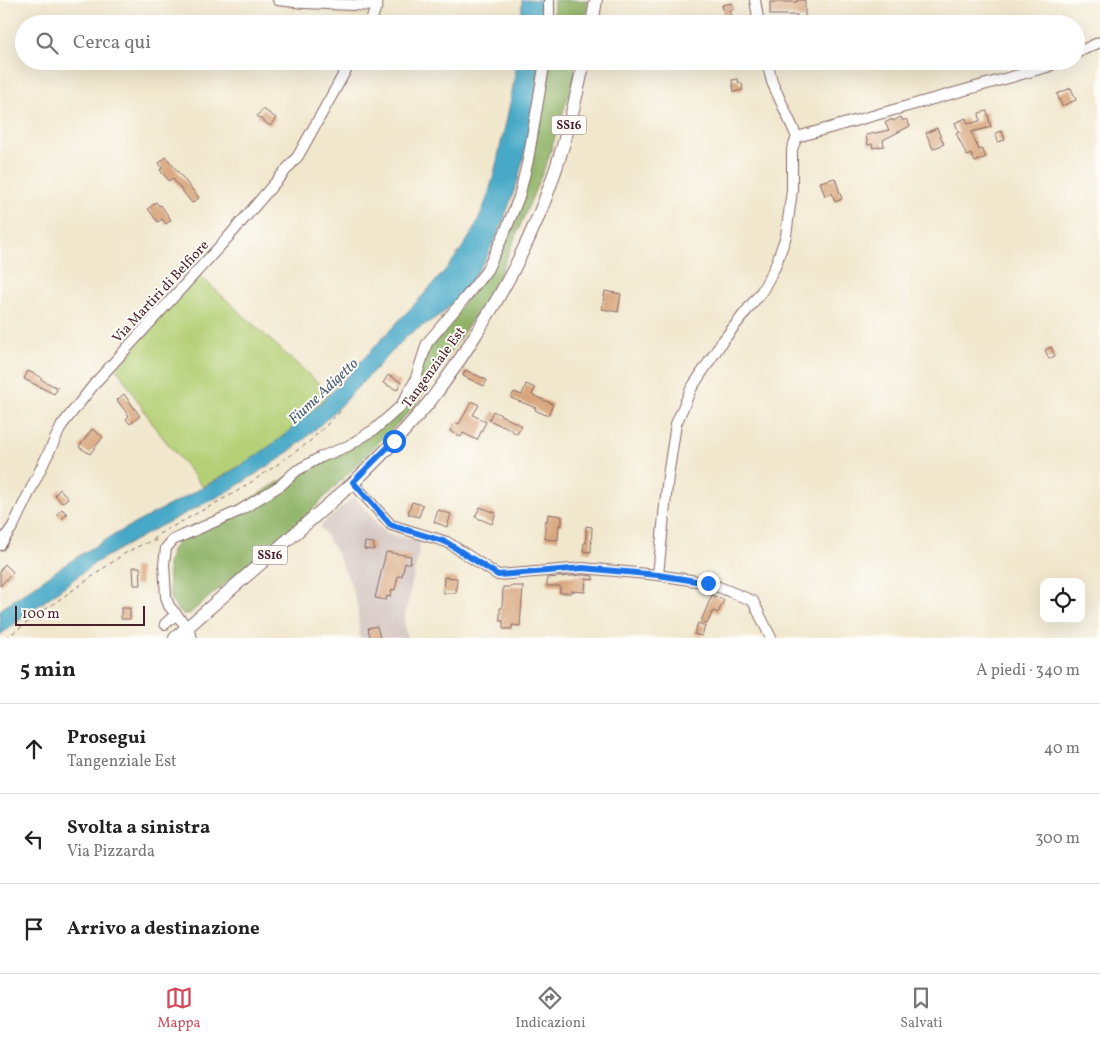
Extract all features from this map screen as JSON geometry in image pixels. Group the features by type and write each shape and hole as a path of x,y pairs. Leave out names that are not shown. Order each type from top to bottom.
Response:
{"main road":[{"path":"594,15 596,0"},
{"name":"Tangenziale Est","path":"175,638 189,633 378,458 431,400 456,367 499,297 538,218 572,117 582,70"}],"street":[{"path":"278,0 304,3 378,3 373,15"},
{"path":"549,0 549,15"},
{"path":"755,0 758,15"},
{"path":"1085,50 1100,42"},
{"name":"Via Martiri di Belfiore","path":"0,545 13,526 62,425 96,382 230,235 298,156 346,70"},
{"path":"189,633 169,606 166,597 164,564 166,548 173,540 239,511 281,484 296,471 321,457 348,446 375,429 401,406 415,381 427,343 487,270 505,232 519,197 528,160 543,70"},
{"path":"658,575 668,476 676,424 691,388 722,342 762,291 775,267 786,236 792,190 792,149 797,137 772,82 769,70"},
{"path":"797,137 1036,70"},
{"path":"353,482 391,525 446,542 498,575 583,568 658,575 708,583 753,601 771,638"},
{"path":"165,624 175,615"}],"path":[{"path":"154,540 157,535 236,492 274,467 310,442 343,409"},
{"path":"6,638 126,553 154,540 173,540"}],"shaded area":[{"path":"354,497 386,534 421,541 404,620 407,638 360,638 357,605 351,584 336,552 320,526"}],"green space":[{"path":"554,0 588,0 586,15 553,15"},
{"path":"548,70 575,70 547,162 496,283 416,405 313,509 189,614 182,614 170,598 168,565 172,550 180,540 402,408 429,345 488,273 531,159"},
{"path":"200,276 329,393 302,421 279,440 242,465 203,487 156,429 117,369"}],"water":[{"path":"522,0 545,0 546,15 521,15"},
{"path":"516,70 539,70 527,142 518,180 500,230 485,260 466,288 443,313 408,335 332,414 278,460 227,492 153,530 95,563 0,635 0,610 81,555 248,461 307,416 342,381 434,283 470,236 481,214 493,179"}],"building":[{"path":"797,0 805,0 805,15 770,15 770,2 797,2"},
{"path":"732,3 734,9 730,10 731,15 725,15 722,5"},
{"path":"738,79 739,83 742,83 743,90 734,92 732,80"},
{"path":"1071,88 1076,100 1062,106 1057,94"},
{"path":"263,109 276,118 270,126 257,116"},
{"path":"987,111 991,127 971,132 979,150 982,149 986,157 975,162 971,154 967,156 956,133 959,132 955,123 966,118 968,124 980,121 979,113"},
{"path":"901,117 903,121 906,119 910,126 883,140 884,146 873,148 872,144 868,145 866,135 889,130 885,123"},
{"path":"937,128 944,144 933,149 926,133"},
{"path":"1002,131 1005,140 998,142 996,133"},
{"path":"166,157 199,198 192,203 172,178 169,181 160,170 162,168 159,163"},
{"path":"835,178 842,199 835,202 832,193 825,196 820,182"},
{"path":"156,202 159,206 161,205 171,220 166,224 162,219 158,222 148,209"},
{"path":"605,291 621,294 618,312 602,309"},
{"path":"1051,347 1055,356 1049,359 1045,350"},
{"path":"465,370 487,380 484,386 463,376"},
{"path":"28,371 58,388 54,394 24,379"},
{"path":"388,375 401,382 397,390 383,383"},
{"path":"526,384 535,388 532,395 553,404 548,416 535,410 536,408 511,398 514,392 522,395"},
{"path":"124,394 140,416 130,424 126,419 129,416 117,400"},
{"path":"472,401 479,405 473,415 486,422 477,440 463,433 461,437 450,431 455,422 459,424"},
{"path":"493,411 522,426 517,434 503,425 489,420"},
{"path":"92,429 103,437 90,454 79,447"},
{"path":"60,489 68,498 62,503 55,495"},
{"path":"412,502 423,505 419,517 408,514"},
{"path":"480,507 496,513 492,524 475,517"},
{"path":"62,509 67,514 62,519 57,514"},
{"path":"438,510 451,514 447,527 434,522"},
{"path":"548,514 562,516 558,540 545,539 545,521 547,521"},
{"path":"586,526 592,527 591,552 583,551 584,543 586,543"},
{"path":"365,542 374,543 374,550 364,549"},
{"path":"386,552 411,556 410,563 405,563 402,576 398,576 395,590 392,589 390,597 387,596 386,600 375,598"},
{"path":"5,564 13,572 0,586 0,570"},
{"path":"133,567 140,567 141,585 134,585"},
{"path":"593,576 593,580 586,579 585,592 571,591 571,593 560,593 560,586 547,586 547,578"},
{"path":"444,577 457,578 456,593 443,593"},
{"path":"523,586 520,626 512,625 512,629 503,629 503,621 500,621 500,608 502,608 503,587"},
{"path":"712,595 724,600 718,613 713,611 707,624 701,621"},
{"path":"121,608 130,608 130,619 121,619"},
{"path":"698,623 705,626 702,636 694,634"},
{"path":"377,626 380,638 370,638 368,628"}],"route":[{"path":"394,441 353,482 391,525 446,542 498,575 583,568 658,575 708,583"}],"water label":[{"name":"Fiume Adigetto","path":"323,391"}]}
